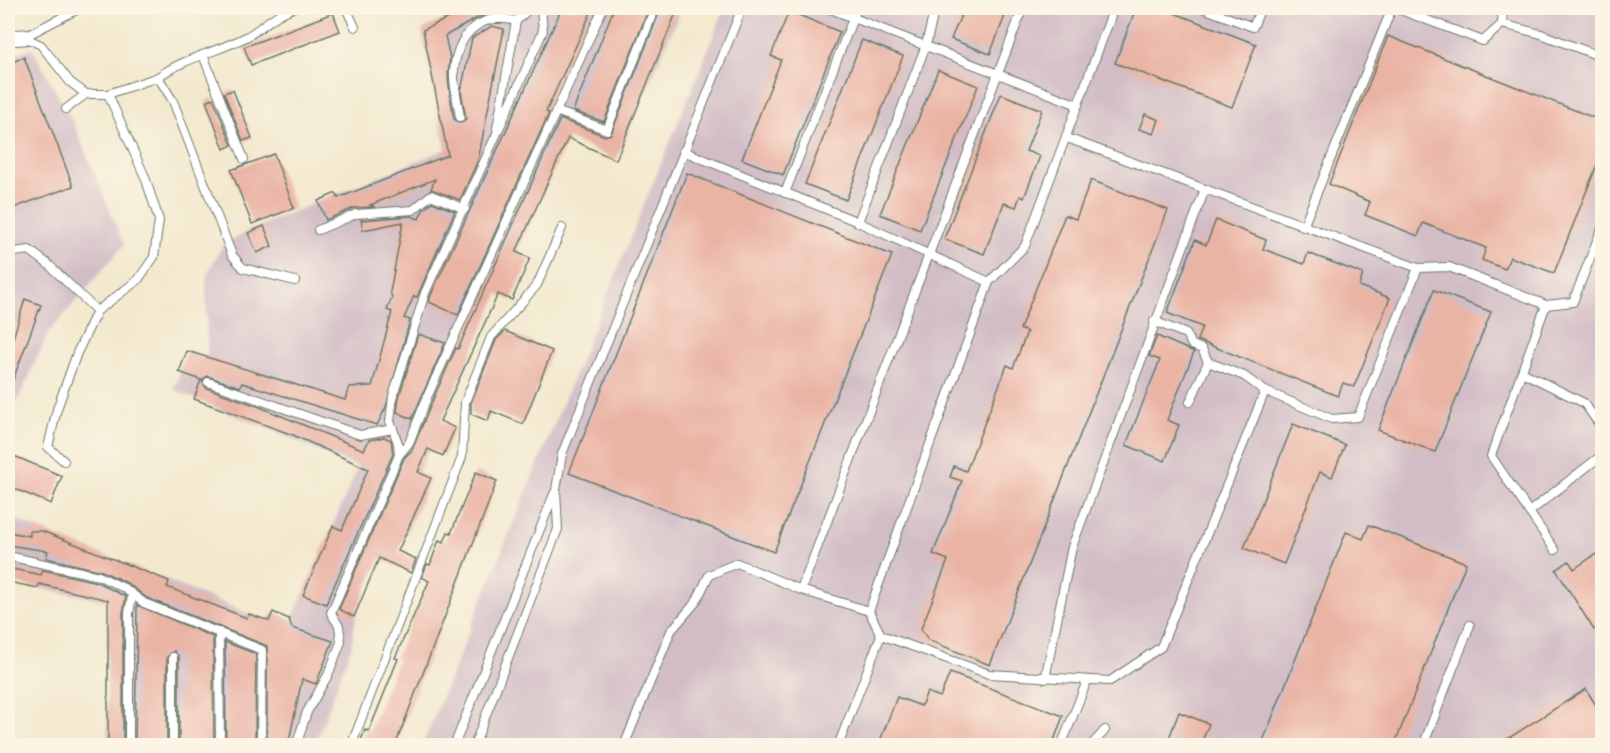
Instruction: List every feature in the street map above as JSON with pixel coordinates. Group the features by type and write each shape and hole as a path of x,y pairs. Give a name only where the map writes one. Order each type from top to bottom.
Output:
{"street":[{"path":"8,38 24,37"}],"lane":[{"path":"24,37 80,8"},
{"path":"24,37 41,45 70,82 86,94 108,94 158,77 171,67 249,36 270,18 293,8"},
{"path":"346,8 355,27"},
{"path":"495,139 516,21 530,8"},
{"path":"399,455 390,421 393,396 425,294 543,31 541,8"},
{"path":"296,746 307,712 328,675 341,642 339,626 331,613 399,455 413,435 428,395 603,8"},
{"path":"556,111 606,130 655,8"},
{"path":"454,746 556,490 562,454 742,8"},
{"path":"828,8 1078,105"},
{"path":"784,193 857,8"},
{"path":"858,222 926,45 935,8"},
{"path":"801,590 927,254 1023,8"},
{"path":"869,611 989,282 1025,246 1114,8"},
{"path":"1203,8 1253,27 1261,8"},
{"path":"1303,227 1393,8 1418,12 1483,41 1502,24 1503,8"},
{"path":"460,117 454,71 464,35 488,19 500,16 516,21"},
{"path":"1502,24 1541,34 1602,57"},
{"path":"203,56 244,159"},
{"path":"158,77 173,101 232,255 243,268 295,281"},
{"path":"66,109 86,94"},
{"path":"64,461 48,447 69,375 97,311 138,280 154,257 159,220 145,177 108,94"},
{"path":"1067,138 1418,268 1449,267 1546,305 1573,302 1602,228"},
{"path":"683,151 858,222 989,282"},
{"path":"1044,679 1072,547 1204,189"},
{"path":"318,230 356,214 413,210 431,195 465,209"},
{"path":"351,746 462,458 465,402 491,337 537,285 562,228"},
{"path":"8,253 29,250 48,264 97,311"},
{"path":"1155,321 1185,334 1192,345 1202,349 1208,362 1244,376 1265,392 1332,419 1358,417 1418,268"},
{"path":"1546,305 1491,456 1555,550"},
{"path":"1190,402 1208,362"},
{"path":"1522,372 1584,403 1602,428"},
{"path":"208,382 360,435 393,429"},
{"path":"624,746 671,631 696,602 709,575 737,563 801,590 869,611 881,634 989,674 1044,679 1110,681 1161,647 1265,392"},
{"path":"1529,512 1602,455"},
{"path":"474,746 558,529 556,490"},
{"path":"8,556 99,576 124,588 144,603 262,650 261,746"},
{"path":"129,746 129,613 132,596"},
{"path":"1423,746 1470,625"},
{"path":"219,632 220,746"},
{"path":"838,746 881,634"},
{"path":"173,657 174,746"},
{"path":"1061,746 1087,681"},
{"path":"1091,746 1105,730"}],"shaded area":[{"path":"467,8 682,8 616,160 568,138 357,610 351,648 315,745 107,745 107,601 8,582 8,517 268,621 273,612 292,620 358,467 174,390 187,351 207,357 206,277 223,245 252,229 446,149 422,30"},
{"path":"725,8 1602,8 1602,745 422,746"},
{"path":"32,48 73,122 124,245 49,332 8,422 8,56"}],"building":[{"path":"470,8 514,8 507,13 479,17 445,36 450,58 448,76 454,119 460,123 466,119 461,91 472,38 492,26 504,29 478,160 460,200 431,189 435,179 370,205 375,207 354,208 326,220 318,201 336,193 338,198 448,155 423,30"},
{"path":"562,8 593,8 546,112 549,113 458,315 429,302 431,295"},
{"path":"614,8 649,8 604,122 573,111"},
{"path":"661,8 678,8 616,160 568,138 516,252 530,258 512,300 498,294 440,421 455,428 443,456 428,449 418,472 431,478 398,551 416,559 411,573 379,558 354,617 339,609 404,458 412,450 560,119 605,136 611,134"},
{"path":"964,8 1008,8 990,54 951,39"},
{"path":"1136,8 1161,8 1256,44 1232,107 1115,63"},
{"path":"789,11 840,32 783,175 742,159 781,60 771,56"},
{"path":"333,13 340,31 251,65 244,47"},
{"path":"1388,36 1602,121 1602,152 1554,273 1510,257 1505,269 1482,260 1486,248 1423,223 1418,236 1365,215 1370,202 1329,184"},
{"path":"862,40 903,56 846,200 805,184"},
{"path":"24,57 73,186 8,210 8,64"},
{"path":"938,70 978,86 920,230 880,214"},
{"path":"233,90 252,138 243,141 224,93"},
{"path":"1001,94 1042,110 1026,151 1040,156 1024,198 1020,196 1016,207 1004,203 984,254 944,239"},
{"path":"213,98 232,145 224,149 206,101"},
{"path":"1145,114 1159,120 1154,134 1139,129"},
{"path":"274,154 294,208 252,224 231,170"},
{"path":"687,173 892,255 774,552 569,473"},
{"path":"1091,180 1168,210 990,665 928,640 921,629 948,560 933,554 962,481 950,477 954,466 966,471 1007,365 1013,368 1027,332 1020,329 1065,215 1076,219"},
{"path":"432,202 455,211 417,297 414,296 404,318 410,320 409,324 386,407 377,425 242,383 240,387 207,376 202,381 206,388 255,405 364,450 369,440 384,437 391,440 393,454 326,604 303,595 333,526 342,530 368,469 293,435 194,399 201,380 179,372 187,351 345,400 349,387 372,386 392,312 387,310 392,297 390,292 403,222 363,230 361,220 411,216 419,219 423,210"},
{"path":"1216,220 1266,240 1263,249 1304,264 1308,253 1363,274 1359,286 1390,298 1354,387 1343,383 1338,396 1197,340 1202,327 1167,313 1195,240 1206,245"},
{"path":"264,226 272,246 257,253 248,233"},
{"path":"1434,290 1491,312 1435,452 1378,430"},
{"path":"25,299 41,305 8,393 8,355"},
{"path":"505,331 552,351 523,424 491,411 488,421 471,414 471,403 496,340"},
{"path":"418,334 445,343 412,419 397,412 399,397"},
{"path":"1157,336 1194,352 1167,420 1179,425 1165,461 1126,445 1160,360 1149,356"},
{"path":"1293,424 1345,445 1332,477 1320,472 1284,564 1244,548"},
{"path":"14,456 62,476 51,504 8,486 8,471"},
{"path":"476,472 497,481 395,746 359,746 365,730 369,731 398,659 395,658 429,581 422,577 427,564 430,565 439,540 444,542 448,532 451,533"},
{"path":"1369,525 1466,563 1394,746 1261,746 1346,532 1363,539"},
{"path":"30,531 42,531 169,581 167,587 247,618 249,614 269,621 273,612 289,619 292,628 333,641 316,684 302,679 288,746 267,746 267,646 147,598 127,583 102,571 46,558 48,551 8,545 8,532 30,536"},
{"path":"1602,550 1602,625 1594,630 1556,570 1569,561 1574,569"},
{"path":"8,568 41,575 43,570 97,582 126,597 123,613 123,746 108,746 108,600 39,584 38,588 8,582"},
{"path":"137,605 213,637 214,746 179,746 179,657 174,651 167,657 167,746 135,746"},
{"path":"225,642 256,654 255,746 226,746"},
{"path":"950,673 1063,716 1052,746 878,746 897,697 921,706 927,692 940,697"},
{"path":"1586,689 1602,715 1602,746 1496,746"},
{"path":"1179,712 1209,724 1200,746 1190,746 1169,738"}]}
